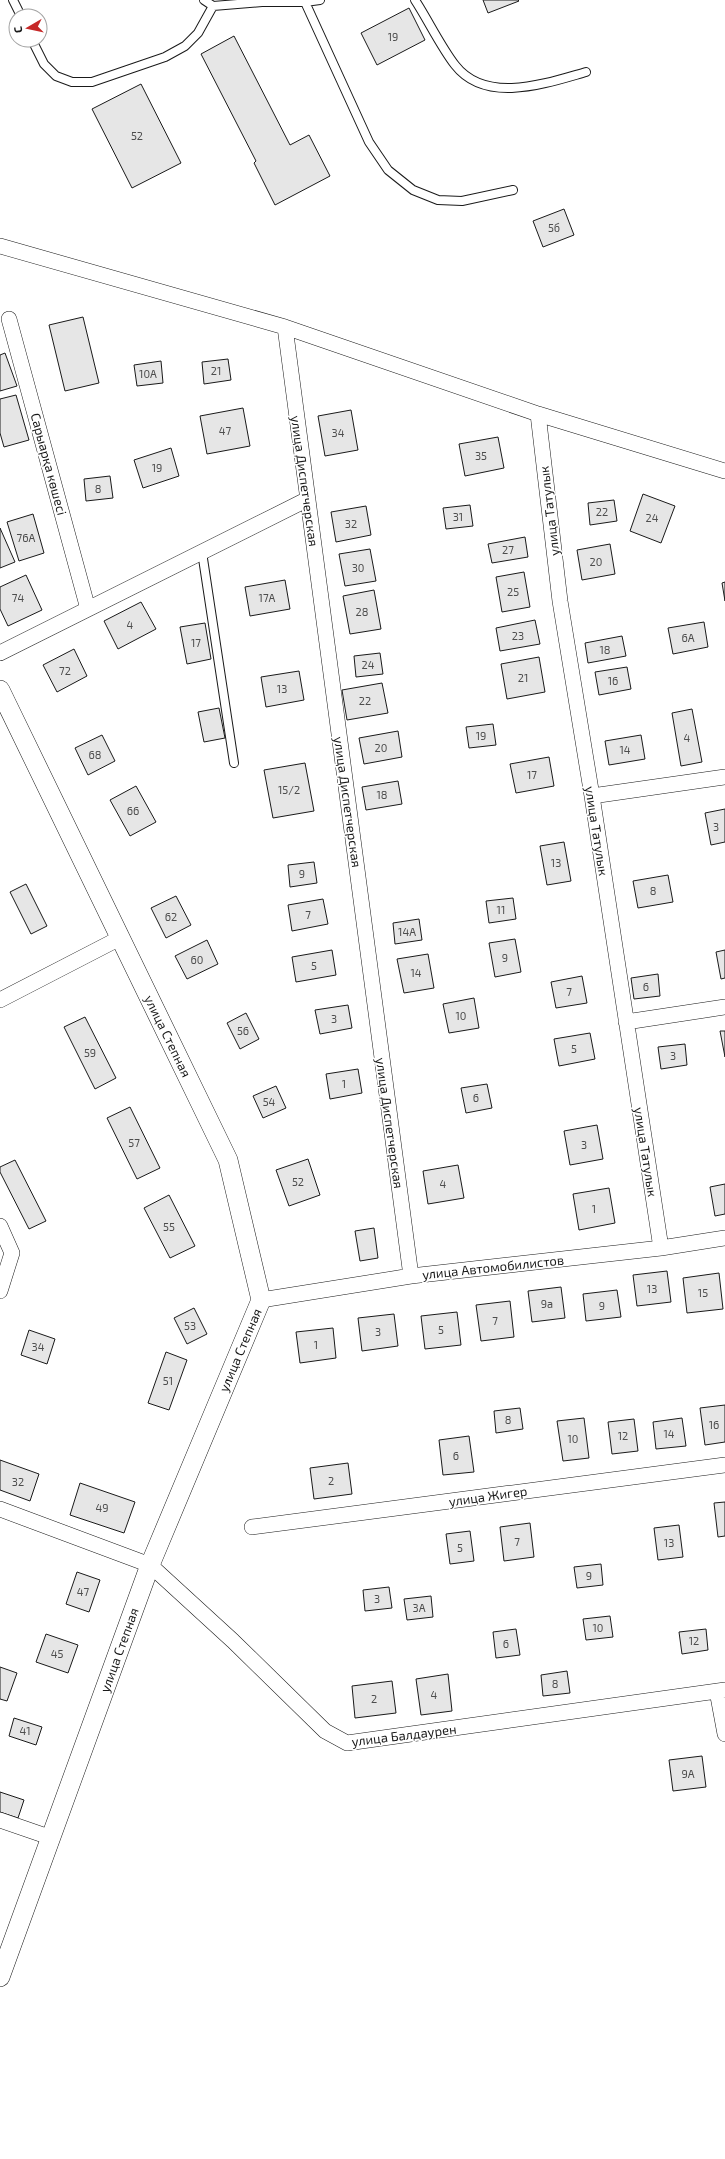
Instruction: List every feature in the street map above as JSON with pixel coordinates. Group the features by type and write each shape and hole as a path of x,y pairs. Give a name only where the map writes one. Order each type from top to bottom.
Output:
{"street":[{"path":"0,246 285,327 538,414 725,471"},
{"name":"Сарыарқа көшесі","path":"9,319 88,609"},
{"name":"улица Диспетчерская","path":"285,327 410,1276"},
{"name":"улица Татулык","path":"538,414 560,601 592,796 661,1248"},
{"path":"0,653 308,499"},
{"name":"улица Степная","path":"0,690 228,1160 261,1300 150,1565 52,1838 0,1977"},
{"path":"592,796 725,778"},
{"path":"0,1000 120,938"},
{"path":"626,1022 725,1007"},
{"path":"0,1226 12,1253 0,1291"},
{"name":"улица Автомобилистов","path":"261,1300 410,1276 661,1248 725,1238"},
{"name":"улица Жигер","path":"252,1527 725,1465"},
{"path":"0,1509 150,1565"},
{"name":"улица Балдаурен","path":"150,1565 233,1641 325,1732 347,1743 721,1691"},
{"path":"721,1691 725,1734"},
{"path":"0,1820 52,1838"}],"lane":[{"path":"204,0 213,6 262,2 305,2 320,0"},
{"path":"415,0 455,66 466,76 483,84 509,89 534,87 586,72"},
{"path":"305,2 369,142 388,170 413,190 438,200 462,201 513,190"},
{"path":"36,48 44,64 56,76 72,82 92,82 165,57 185,46 198,33 213,6"},
{"path":"202,552 234,763"}],"building":[{"path":"483,0 518,0 519,1 488,13"},
{"path":"409,8 425,40 377,65 361,33"},
{"path":"234,36 290,145 309,135 330,176 275,205 254,163 256,161 201,54"},
{"path":"141,84 181,163 132,188 92,109"},
{"path":"564,209 574,235 543,247 533,221"},
{"path":"83,317 99,383 65,391 49,325"},
{"path":"5,353 17,386 0,391 0,355"},
{"path":"228,359 231,380 204,384 202,362"},
{"path":"161,361 163,383 137,386 134,365"},
{"path":"16,395 29,440 4,447 0,433 0,399"},
{"path":"243,408 250,446 207,454 200,416"},
{"path":"351,410 358,450 325,456 318,416"},
{"path":"498,437 504,468 465,476 459,444"},
{"path":"171,448 179,476 143,488 134,460"},
{"path":"110,476 113,498 86,501 84,479"},
{"path":"643,494 675,506 661,543 630,531"},
{"path":"614,500 617,521 590,525 588,503"},
{"path":"470,505 473,526 446,529 443,508"},
{"path":"366,506 371,535 336,542 331,512"},
{"path":"33,514 44,553 19,561 7,522"},
{"path":"0,528 15,562 0,568"},
{"path":"525,537 528,557 492,563 488,544"},
{"path":"610,544 615,574 582,580 577,550"},
{"path":"370,549 376,581 345,586 339,554"},
{"path":"524,572 530,607 502,612 496,577"},
{"path":"26,575 42,610 8,626 0,609 0,587"},
{"path":"285,580 290,609 250,616 245,587"},
{"path":"725,582 725,601 722,583"},
{"path":"374,590 381,629 350,634 343,596"},
{"path":"141,602 156,629 118,649 104,621"},
{"path":"535,620 540,644 500,651 496,628"},
{"path":"704,622 708,647 673,654 668,628"},
{"path":"205,623 211,659 187,664 180,627"},
{"path":"622,636 626,656 588,663 585,643"},
{"path":"74,649 87,676 57,692 43,665"},
{"path":"380,653 383,674 356,677 354,656"},
{"path":"539,657 545,692 507,699 501,664"},
{"path":"627,667 631,689 599,695 595,672"},
{"path":"299,671 304,700 266,707 261,677"},
{"path":"382,683 388,713 347,720 342,690"},
{"path":"219,708 225,738 204,742 198,712"},
{"path":"692,709 702,762 681,766 672,713"},
{"path":"493,724 496,745 469,748 466,727"},
{"path":"398,731 402,757 364,764 359,738"},
{"path":"102,735 115,761 88,775 75,748"},
{"path":"641,735 645,759 609,765 605,741"},
{"path":"549,757 554,786 516,793 510,764"},
{"path":"305,763 314,811 273,818 264,770"},
{"path":"398,781 402,804 366,810 362,787"},
{"path":"136,786 156,822 130,836 110,800"},
{"path":"725,809 725,842 711,845 705,813"},
{"path":"564,842 571,881 547,885 540,846"},
{"path":"314,862 317,883 290,887 288,865"},
{"path":"668,875 673,902 638,908 633,881"},
{"path":"26,884 47,926 31,934 10,892"},
{"path":"176,896 191,925 166,938 151,908"},
{"path":"513,898 516,919 489,923 486,901"},
{"path":"323,899 328,924 292,931 288,905"},
{"path":"419,919 422,940 395,944 393,923"},
{"path":"515,939 521,972 495,977 489,943"},
{"path":"207,940 218,964 187,979 175,956"},
{"path":"332,950 336,975 296,982 292,957"},
{"path":"725,950 725,978 721,979 716,952"},
{"path":"428,954 434,988 404,993 397,959"},
{"path":"658,974 660,996 634,999 631,978"},
{"path":"582,976 587,1003 556,1008 551,982"},
{"path":"474,998 479,1028 449,1033 443,1004"},
{"path":"348,1005 352,1028 320,1034 315,1010"},
{"path":"246,1013 259,1039 240,1049 227,1023"},
{"path":"85,1017 116,1078 95,1089 64,1027"},
{"path":"720,1031 725,1031 725,1057"},
{"path":"590,1033 595,1059 559,1066 554,1039"},
{"path":"685,1044 687,1065 661,1069 658,1047"},
{"path":"358,1069 362,1093 330,1099 326,1074"},
{"path":"487,1084 492,1108 466,1113 461,1088"},
{"path":"276,1086 286,1108 263,1118 253,1096"},
{"path":"130,1107 160,1168 137,1179 107,1118"},
{"path":"597,1125 603,1159 570,1165 564,1131"},
{"path":"308,1159 320,1195 289,1206 276,1170"},
{"path":"15,1160 46,1221 29,1229 0,1172 0,1167"},
{"path":"458,1165 464,1198 428,1204 423,1171"},
{"path":"725,1184 725,1214 715,1216 710,1187"},
{"path":"609,1188 615,1223 579,1230 573,1194"},
{"path":"169,1195 195,1246 170,1258 144,1208"},
{"path":"374,1228 378,1258 360,1261 355,1231"},
{"path":"667,1271 671,1302 637,1306 633,1275"},
{"path":"719,1273 723,1309 687,1313 683,1278"},
{"path":"561,1287 565,1318 532,1322 528,1291"},
{"path":"617,1290 621,1317 586,1321 583,1294"},
{"path":"510,1301 514,1337 481,1341 476,1305"},
{"path":"194,1308 207,1334 187,1344 174,1318"},
{"path":"457,1312 461,1345 425,1349 421,1316"},
{"path":"394,1314 398,1346 362,1351 358,1318"},
{"path":"333,1328 336,1358 300,1363 296,1332"},
{"path":"29,1330 55,1339 47,1364 21,1355"},
{"path":"166,1352 187,1360 169,1410 148,1403"},
{"path":"725,1405 725,1442 705,1445 700,1408"},
{"path":"520,1408 523,1429 496,1433 494,1411"},
{"path":"584,1418 589,1458 563,1461 557,1421"},
{"path":"682,1418 686,1446 656,1449 653,1422"},
{"path":"634,1419 638,1451 612,1454 608,1422"},
{"path":"469,1436 474,1472 443,1475 439,1440"},
{"path":"0,1460 39,1474 30,1501 0,1490"},
{"path":"348,1463 352,1494 314,1499 310,1468"},
{"path":"80,1483 135,1502 124,1533 70,1515"},
{"path":"725,1502 725,1536 718,1537 714,1503"},
{"path":"530,1523 534,1557 504,1561 500,1527"},
{"path":"679,1525 683,1557 658,1560 654,1528"},
{"path":"470,1531 474,1561 450,1564 446,1534"},
{"path":"601,1564 603,1585 577,1588 574,1567"},
{"path":"77,1572 100,1580 89,1612 66,1604"},
{"path":"389,1587 392,1608 365,1611 363,1590"},
{"path":"431,1596 433,1617 407,1620 404,1599"},
{"path":"610,1616 613,1637 586,1640 583,1619"},
{"path":"516,1629 520,1655 496,1658 493,1632"},
{"path":"706,1629 708,1650 682,1654 679,1632"},
{"path":"46,1634 78,1645 68,1673 36,1662"},
{"path":"0,1667 17,1673 7,1701 0,1699"},
{"path":"567,1671 570,1693 543,1696 541,1675"},
{"path":"448,1674 452,1711 421,1715 416,1679"},
{"path":"392,1681 396,1713 355,1718 352,1686"},
{"path":"14,1718 42,1727 36,1745 9,1736"},
{"path":"702,1756 706,1787 673,1791 669,1760"},
{"path":"0,1792 24,1800 18,1818 0,1812"}]}
